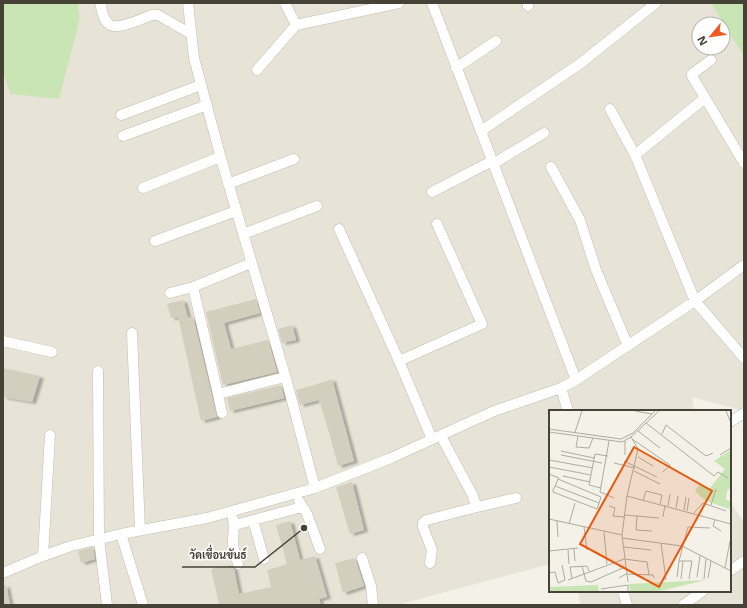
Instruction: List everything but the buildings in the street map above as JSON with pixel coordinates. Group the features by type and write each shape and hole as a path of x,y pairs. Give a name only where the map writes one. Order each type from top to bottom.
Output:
{"street":[{"path":"100,3 103,16 110,25 117,27 158,15 191,34"},
{"path":"188,3 194,58 201,85 220,157 285,377 314,488"},
{"path":"285,3 296,25"},
{"path":"258,70 296,25 399,3"},
{"path":"432,3 576,380"},
{"path":"481,131 581,64 656,3"},
{"path":"456,68 496,41"},
{"path":"711,60 692,74 692,76 744,163"},
{"path":"121,115 201,85"},
{"path":"635,155 705,98"},
{"path":"123,136 207,105"},
{"path":"610,109 635,155 695,301 744,358"},
{"path":"432,192 492,162 544,133"},
{"path":"143,188 220,157"},
{"path":"228,184 294,159"},
{"path":"550,167 580,220 596,270 628,346"},
{"path":"243,234 317,206"},
{"path":"155,241 236,212"},
{"path":"399,361 482,324 437,224"},
{"path":"339,229 399,361 436,437 477,506"},
{"path":"170,293 193,286 251,263"},
{"path":"3,573 71,546 140,530 207,518 296,494 391,458 494,411 561,388 576,380 742,269"},
{"path":"193,286 222,413"},
{"path":"132,333 140,530"},
{"path":"3,341 52,352"},
{"path":"98,371 99,539 106,605"},
{"path":"218,394 285,377"},
{"path":"561,388 568,410"},
{"path":"731,421 744,413"},
{"path":"43,556 50,435"},
{"path":"296,494 307,514 320,549"},
{"path":"430,563 432,550 423,527 423,523 428,520 477,506 516,498"},
{"path":"235,526 302,507"},
{"path":"231,512 235,526 233,548 238,564"},
{"path":"253,520 264,559"},
{"path":"121,534 143,605"},
{"path":"362,558 371,586 373,605"},
{"path":"731,570 744,561"},
{"path":"623,592 627,605"},
{"path":"683,605 702,592"}],"shaded area":[{"path":"78,3 711,3 719,16 691,16 691,56 731,56 731,36 744,57 744,411 692,397 694,410 549,410 549,564 397,605 3,605 3,72 10,94 80,18"},
{"path":"731,503 744,522 744,605 581,605 578,592 731,592"}],"green space":[{"path":"3,3 78,3 80,18 59,99 10,94 3,72"},
{"path":"711,3 744,3 744,57 731,36 731,16 719,16"}],"place":[{"name":"วัดเขื่อนขันธ์","path":"304,528"}]}
